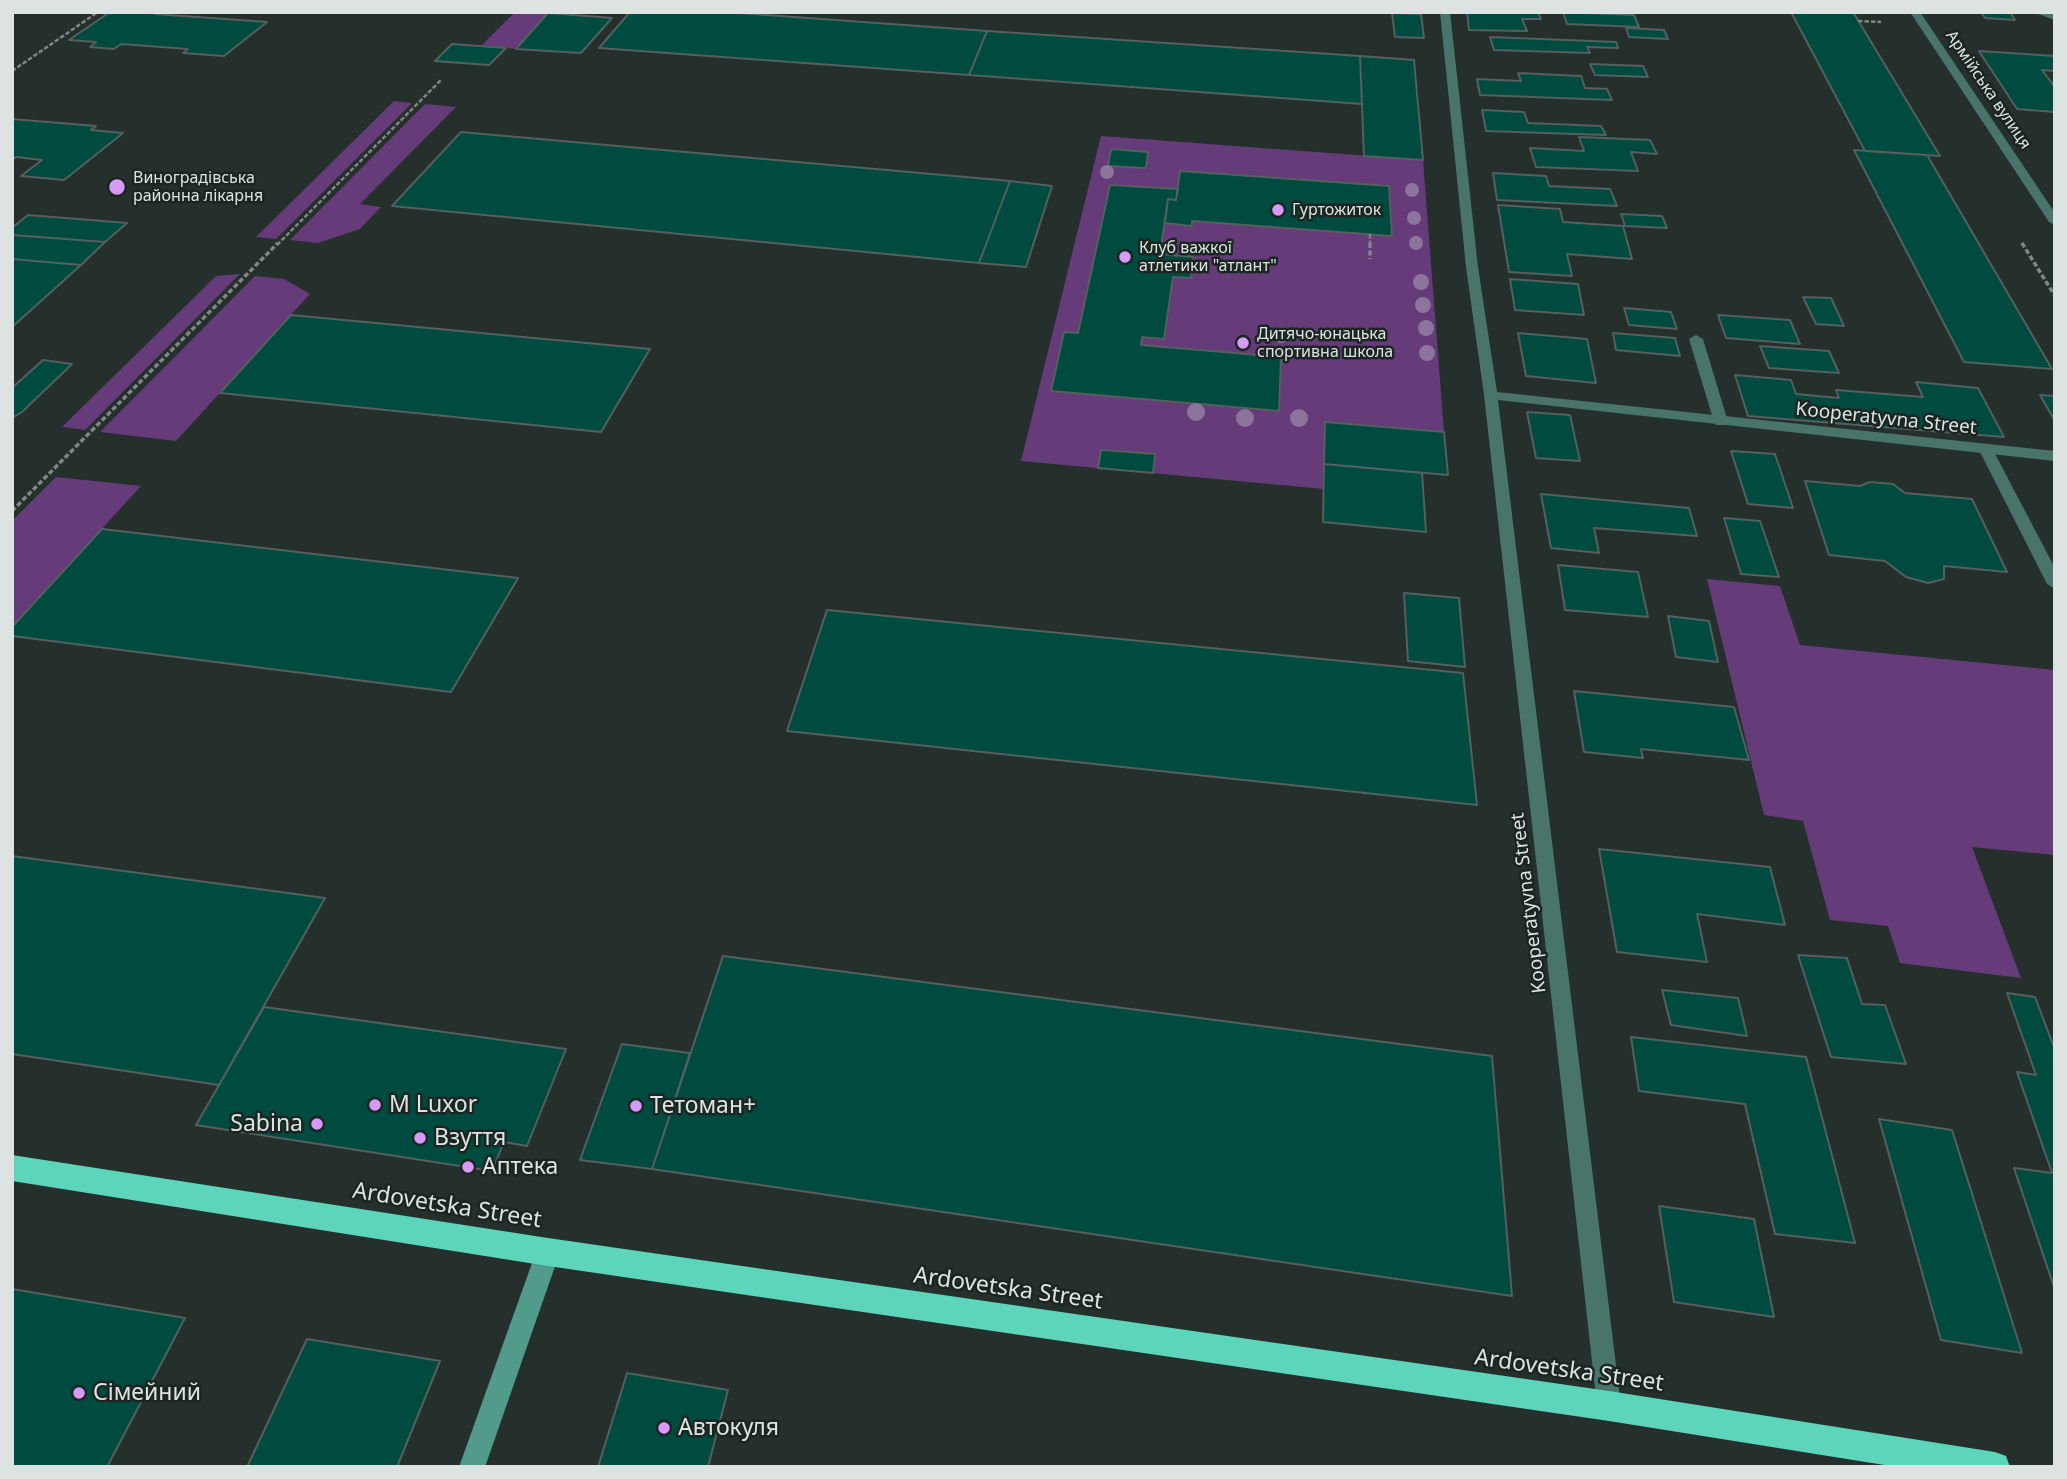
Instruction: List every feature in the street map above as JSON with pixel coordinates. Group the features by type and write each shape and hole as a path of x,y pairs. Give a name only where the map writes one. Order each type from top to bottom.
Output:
{"highway":[{"name":"Ardovetska Street","path":"12,1168 548,1252 1609,1406 1995,1467"}],"main road":[{"path":"472,1467 548,1252"}],"street":[{"name":"Kooperatyvna Street","path":"1445,12 1472,267 1491,395 1609,1406"},
{"name":"Армійська вулиця","path":"1915,12 2055,222"},
{"path":"2041,12 2055,17"},
{"path":"1696,339 1721,422"},
{"name":"Kooperatyvna Street","path":"1491,395 1986,450"},
{"path":"1986,450 2055,456"},
{"path":"1986,450 2055,584"}],"path":[{"path":"12,71 98,12"},
{"path":"12,511 441,80"},
{"path":"1370,234 1370,259"}],"shaded area":[{"path":"515,12 548,13 516,49 481,46"},
{"path":"394,101 412,103 276,239 256,237"},
{"path":"425,104 456,107 360,204 381,207 360,229 318,243 290,240"},
{"name":"Дитячо-юнацька спортивна школа","path":"1101,136 1423,160 1444,432 1325,422 1324,489 1021,461"},
{"path":"240,274 85,430 62,427 216,276"},
{"path":"255,276 284,279 310,294 176,441 100,432"},
{"path":"56,477 141,486 12,627 12,521"},
{"path":"1707,579 1780,586 1800,645 2055,670 2055,855 1972,847 2021,978 1900,963 1888,926 1830,920 1803,821 1764,815"}],"building":[{"path":"110,12 157,12 155,14 267,22 224,56 183,53 188,49 121,44 114,49 90,47 96,42 69,40"},
{"path":"630,12 725,12 987,31 969,75 599,48"},
{"path":"1467,12 1538,12 1541,19 1522,19 1527,31 1469,30"},
{"path":"1563,12 1634,15 1639,27 1567,24"},
{"path":"1791,12 1853,12 1940,156 1865,151"},
{"path":"1981,12 2010,12 2015,20 1985,18"},
{"path":"548,13 612,18 581,53 516,49"},
{"path":"1392,13 1421,14 1424,38 1395,37"},
{"path":"1626,28 1664,30 1668,39 1629,37"},
{"path":"987,31 1360,56 1362,104 969,75"},
{"path":"1490,37 1616,42 1618,48 1587,47 1590,53 1494,50"},
{"path":"452,44 506,48 489,65 435,61"},
{"path":"1979,51 2055,56 2055,71 2042,70 2055,87 2055,112 2017,109"},
{"path":"1360,56 1414,60 1423,160 1364,156"},
{"path":"1590,64 1643,66 1648,77 1595,75"},
{"path":"1518,73 1581,76 1585,88 1607,89 1612,100 1480,95 1477,79 1521,81"},
{"path":"1482,110 1524,112 1528,123 1601,126 1606,135 1486,131"},
{"path":"12,119 96,126 91,130 123,133 64,180 21,176 42,160 16,157 12,160"},
{"path":"461,132 1010,181 979,263 392,206"},
{"path":"1579,137 1650,140 1657,154 1631,152 1638,171 1536,167 1530,148 1584,151"},
{"path":"1111,149 1148,152 1146,168 1108,166"},
{"path":"1854,150 1927,155 2052,369 1964,362"},
{"name":"Гуртожиток","path":"1180,171 1389,186 1392,236 1192,221 1192,226 1165,223 1168,199 1176,200"},
{"path":"1493,173 1546,176 1549,186 1610,189 1617,206 1497,200"},
{"path":"1010,181 1052,186 1026,267 979,263"},
{"path":"1110,185 1178,189 1176,200 1168,199 1160,254 1193,257 1191,278 1173,277 1164,339 1142,337 1141,345 1281,357 1279,411 1051,391 1064,332 1078,333"},
{"path":"1498,205 1560,209 1563,222 1623,226 1632,259 1567,254 1572,276 1509,272"},
{"path":"1621,214 1662,216 1667,228 1625,226"},
{"path":"28,215 127,223 105,242 12,235 12,228"},
{"path":"12,235 105,242 81,265 12,259"},
{"path":"12,259 81,265 12,327"},
{"path":"1510,279 1578,284 1584,315 1515,310"},
{"path":"1803,297 1831,298 1844,326 1816,324"},
{"path":"1624,308 1671,312 1677,329 1629,325"},
{"path":"291,315 650,349 601,432 220,393"},
{"path":"1718,315 1790,320 1800,344 1726,338"},
{"path":"1518,333 1587,339 1596,383 1526,376"},
{"path":"1613,333 1675,338 1680,356 1616,350"},
{"path":"1760,346 1829,351 1839,373 1769,368"},
{"path":"43,360 72,364 22,412 12,418 12,388"},
{"path":"1735,375 1791,380 1796,394 1839,398 1836,390 1923,397 1916,382 1978,388 2004,437 1748,416"},
{"path":"2040,395 2055,396 2055,421"},
{"path":"1527,412 1570,415 1580,461 1536,458"},
{"path":"1325,422 1444,432 1448,475 1324,464"},
{"path":"1101,450 1155,454 1153,473 1098,468"},
{"path":"1731,451 1775,454 1793,508 1748,504"},
{"path":"1324,464 1422,473 1426,532 1323,522"},
{"path":"1805,481 1860,486 1870,482 1893,484 1905,493 1972,499 2007,572 1944,566 1944,579 1928,583 1906,577 1885,561 1829,555"},
{"path":"1541,494 1689,508 1697,536 1594,528 1599,553 1551,548"},
{"path":"1724,518 1760,521 1779,577 1741,574"},
{"path":"102,529 518,578 451,692 12,636 12,627"},
{"path":"1558,565 1638,572 1648,617 1565,610"},
{"path":"1404,593 1459,598 1465,667 1408,661"},
{"path":"827,610 1463,673 1477,805 787,731"},
{"path":"1668,616 1709,621 1718,662 1676,657"},
{"path":"1574,691 1734,707 1749,760 1641,749 1643,758 1584,752"},
{"path":"1599,849 1770,867 1785,925 1697,914 1707,962 1617,952"},
{"path":"12,856 325,898 219,1085 12,1054"},
{"path":"1798,955 1847,958 1862,1004 1885,1005 1906,1064 1831,1057"},
{"path":"723,956 1492,1056 1512,1296 652,1169"},
{"path":"1662,990 1738,998 1747,1036 1671,1025"},
{"path":"2007,993 2035,997 2055,1050 2055,1290 2014,1168 2052,1173 2017,1072 2036,1075"},
{"name":"M Luxor","path":"264,1007 566,1049 527,1146 504,1142 492,1171 196,1125"},
{"path":"1631,1037 1806,1057 1855,1243 1775,1234 1745,1104 1639,1091"},
{"name":"Тетоман+","path":"622,1044 690,1053 652,1169 580,1160"},
{"path":"1879,1119 1952,1130 2022,1353 1941,1340"},
{"path":"1659,1206 1754,1219 1774,1317 1674,1302"},
{"name":"Сімейний","path":"12,1289 185,1318 107,1467 12,1467"},
{"path":"307,1339 440,1361 397,1467 247,1467"},
{"name":"Автокуля","path":"627,1373 728,1390 708,1467 598,1467"}],"place":[{"name":"Виноградівська районна лікарня","path":"117,187"},
{"name":"Гуртожиток","path":"1278,210"},
{"name":"Клуб важкої атлетики \"атлант\"","path":"1125,257"},
{"name":"Дитячо-юнацька спортивна школа","path":"1243,343"},
{"name":"M Luxor","path":"375,1105"},
{"name":"Тетоман+","path":"636,1106"},
{"name":"Sabina","path":"317,1124"},
{"name":"Взуття","path":"420,1138"},
{"name":"Аптека","path":"468,1167"},
{"name":"Сімейний","path":"79,1393"},
{"name":"Автокуля","path":"664,1428"}]}
